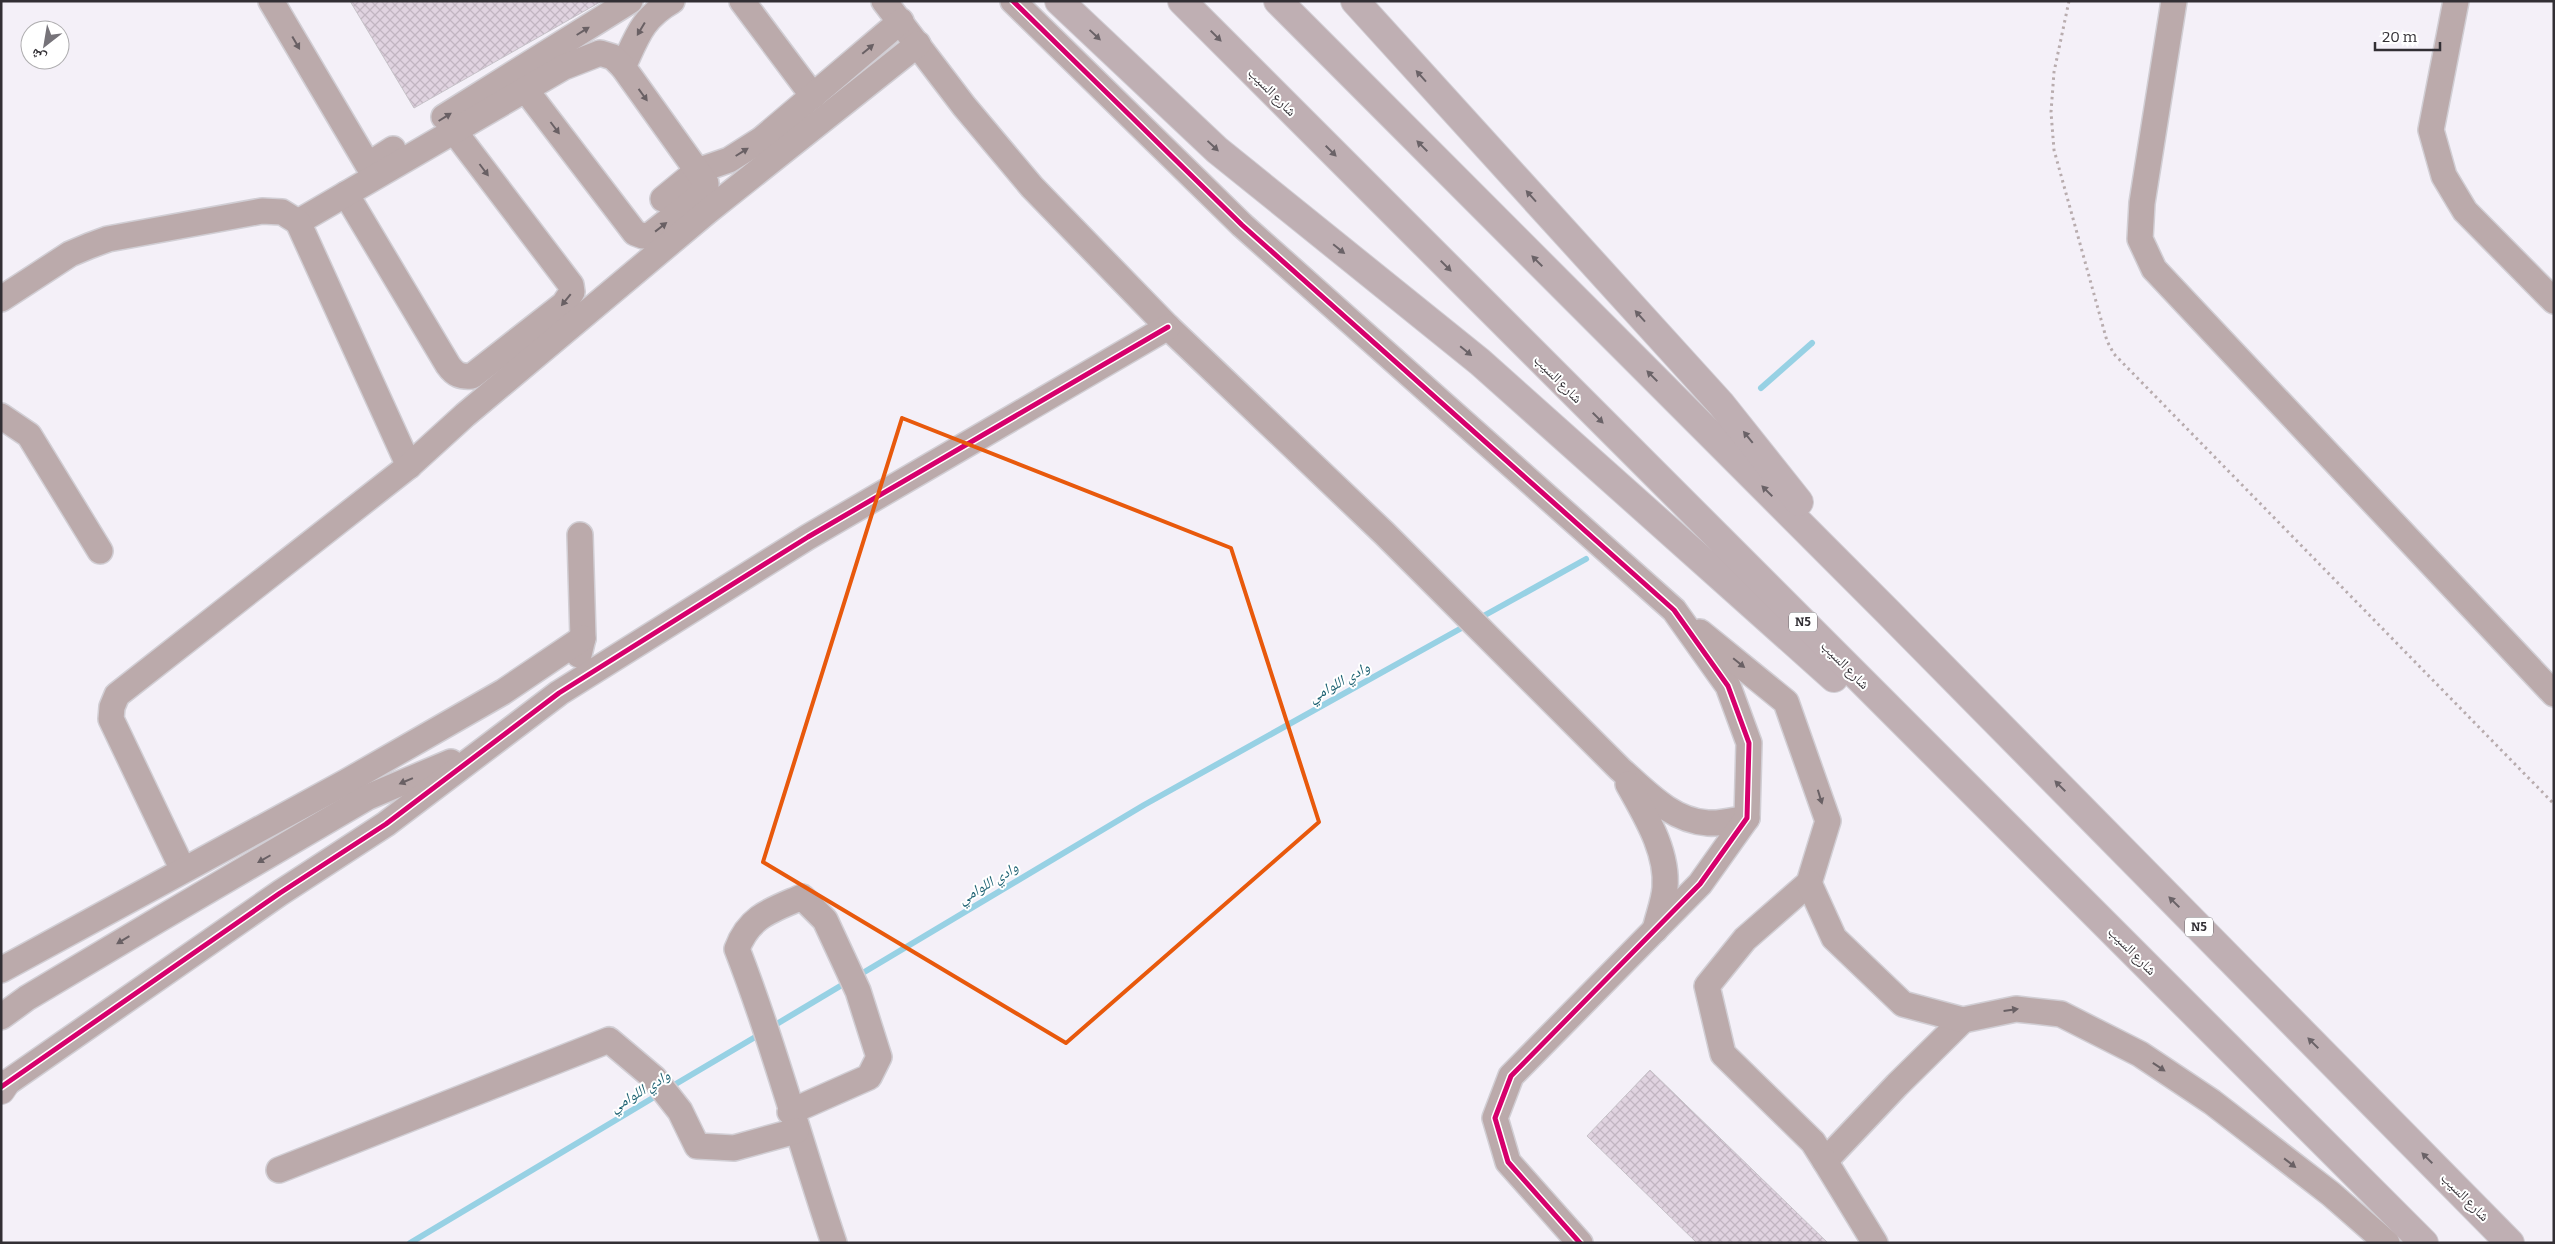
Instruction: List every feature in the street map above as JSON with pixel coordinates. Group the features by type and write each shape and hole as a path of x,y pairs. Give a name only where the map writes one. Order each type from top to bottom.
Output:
{"highway":[{"path":"1060,1 1217,150 1480,362 1838,682 2058,889 2159,978"},
{"name":"شارع السيب","path":"1182,1 2424,1243"},
{"name":"شارع السيب","path":"1278,1 1888,612 2510,1243"},
{"path":"1354,1 1721,404 1888,612"}],"street":[{"path":"271,1 368,165 630,1"},
{"path":"623,67 640,28 650,16 672,1"},
{"path":"742,1 813,96"},
{"path":"884,1 964,106 1032,187 1168,327 1384,533 1620,769 1658,803 1686,819 1709,823 1747,818"},
{"path":"1012,1 1242,225 1674,610 1786,702 1828,821 1810,883 1746,939 1707,986 1723,1054 1813,1142 1875,1243"},
{"path":"1360,1 1396,48"},
{"path":"2174,1 2142,203 2140,238 2154,268 2554,694"},
{"path":"2456,1 2431,130 2444,176 2466,211 2554,301"},
{"path":"663,199 697,171 729,160 762,139 901,21"},
{"path":"183,870 111,720 112,707 117,695 409,466 465,415 708,211 918,44"},
{"path":"298,222 525,89 564,67 600,53 613,57 623,67 707,185 704,194 650,235 643,236 636,233 525,89"},
{"path":"346,194 454,373 463,377 472,376 570,299 572,292 571,286 454,131"},
{"path":"1,299 70,254 108,239 272,210 290,216 298,222 409,466"},
{"path":"3,1087 272,898 386,824 559,693 808,537 1168,327"},
{"path":"1,416 29,435 100,551"},
{"path":"559,693 577,662 583,638 580,535"},
{"path":"1580,1243 1508,1162 1495,1118 1511,1076 1700,884 1747,818 1749,742 1728,686 1674,610"},
{"path":"1,970 346,782 503,692 583,638"},
{"path":"1,1017 27,998 368,797 484,748"},
{"path":"1620,769 1650,823 1661,853 1665,888 1654,932"},
{"path":"1810,883 1834,938 1903,1004 1963,1020 2016,1009 2061,1014 2140,1054 2212,1102 2331,1194 2387,1243"},
{"path":"279,1170 610,1040 654,1078 680,1111 697,1146 734,1148 793,1121 869,1077 879,1057 858,991 825,920 802,897 765,913 743,932 736,949 751,986 793,1121 834,1243"},
{"path":"1825,1161 1910,1072 1963,1020"}],"path":[{"path":"2069,1 2054,72 2051,112 2054,150 2107,341 2114,354 2554,804"}],"highlighted area":[{"path":"902,418 1231,548 1319,822 1066,1043 763,862"}],"building":[{"path":"350,1 602,1 414,108"},
{"path":"1650,1070 1828,1243 1697,1243 1587,1136"}],"waterway":[{"name":"وادي اللوامي","path":"1761,388 1812,343"},
{"name":"وادي اللوامي","path":"1478,619 1586,559"},
{"name":"وادي اللوامي","path":"856,977 1144,805 1467,625"},
{"name":"وادي اللوامي","path":"770,1028 847,982"},
{"name":"وادي اللوامي","path":"669,1088 762,1033"},
{"name":"وادي اللوامي","path":"410,1243 661,1093"}],"cycle path":[{"path":"1013,1 1242,225 1674,610 1728,686 1749,743 1747,818 1700,884 1511,1076 1495,1118 1508,1162 1580,1243"},
{"path":"1,1087 280,893 386,824 559,693 808,537 1168,327"}]}
